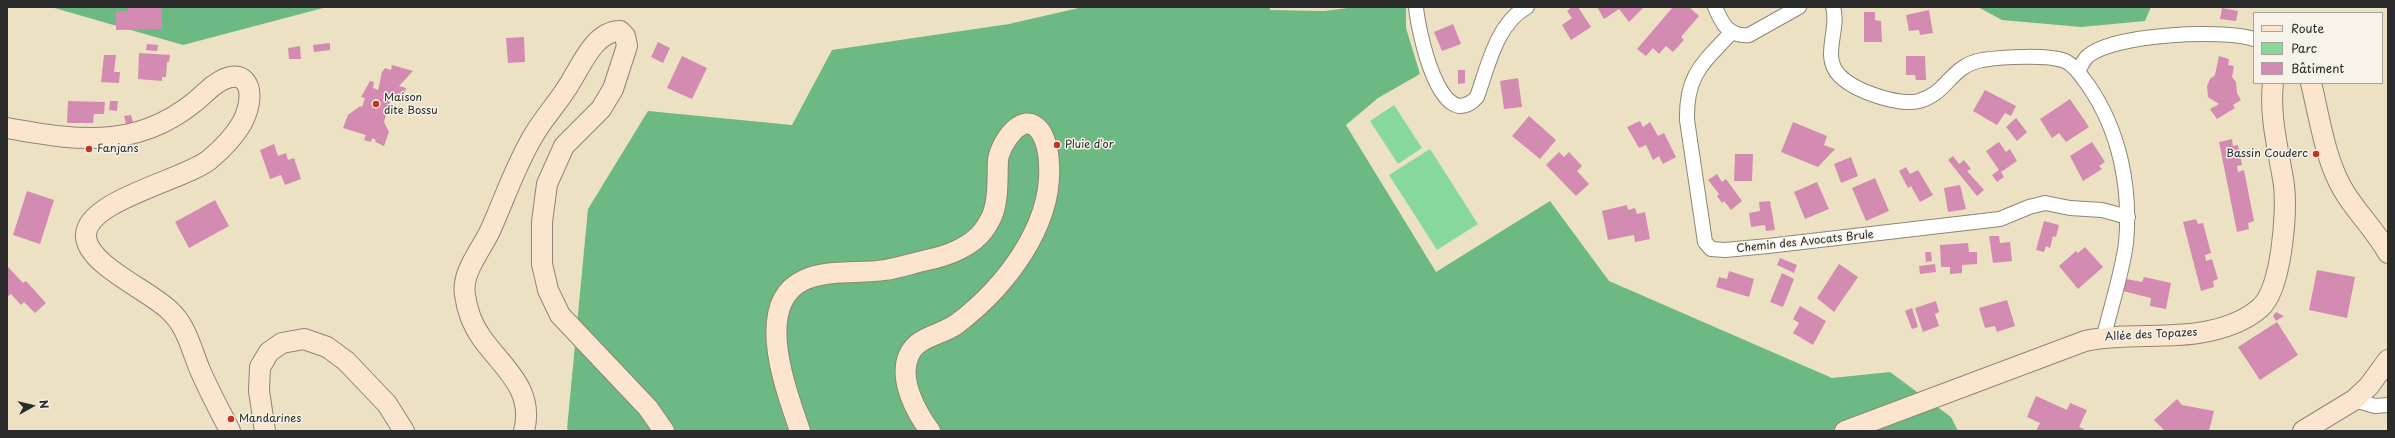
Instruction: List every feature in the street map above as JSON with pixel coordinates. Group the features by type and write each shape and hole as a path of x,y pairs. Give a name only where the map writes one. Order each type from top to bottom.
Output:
{"main road":[{"path":"524,431 525,408 522,390 514,376 482,338 473,323 464,293 466,277 490,231 504,194 533,137 570,84 589,52 605,34 613,31 620,31 625,36 627,46 621,70 613,89 601,109 564,146 554,166 547,184 542,222 542,264 548,290 560,315 648,408 664,431"},
{"path":"7,128 89,139 116,137 142,132 168,121 192,105 214,84 225,77 235,76 246,82 249,91 242,122 229,140 208,161 170,181 102,210 91,221 86,238 94,256 170,310 179,322 190,340 210,393 230,431"},
{"name":"Allée des Topazes","path":"1846,431 2065,347 2104,336 2182,335 2208,331 2235,324 2262,307 2276,279 2282,248 2284,187 2272,107 2273,84"},
{"path":"2311,84 2326,146 2345,193 2378,234 2388,253"},
{"path":"800,431 784,382 776,333 778,310 788,294 803,280 826,275 885,270 944,256 968,244 983,232 992,215 997,192 998,157 1008,135 1016,128 1026,124 1033,125 1040,131 1044,140 1049,157 1050,179 1046,203 1031,239 995,289 976,308 955,325 926,338 909,353 905,367 905,377 930,431"},
{"path":"265,431 259,391 260,367 269,352 282,343 304,339 326,347 346,361 388,404 404,431"},
{"path":"2303,431 2354,400 2369,386 2388,360"}],"street":[{"path":"1416,7 1422,45 1430,68 1441,91 1453,104 1462,107 1471,104 1478,97 1503,30 1518,12 1527,7"},
{"path":"1715,7 1723,24 1731,33 1740,36 1749,35 1799,7"},
{"path":"1832,7 1834,29 1831,56 1832,64 1838,75 1861,91 1907,102 1918,101 1939,91 1962,66 1984,60 2052,58 2070,63 2078,71 2110,123 2120,155 2128,217 2125,245 2104,336"},
{"name":"Chemin des Avocats Brule","path":"1731,33 1702,64 1688,90 1687,120 1705,242 1711,249 1724,250 1768,246 2000,219 2029,207 2045,204 2070,208 2102,210 2128,217"},
{"path":"2078,71 2088,56 2117,42 2206,33 2253,39"},
{"path":"2354,400 2375,406 2388,406"}],"green space":[{"path":"51,7 327,7 183,45"},
{"path":"1083,7 1270,7 1270,10 1324,11 1356,7 1406,7 1406,28 1420,74 1378,98 1346,125 1436,272 1550,201 1609,281 1832,378 1890,372 1951,417 1958,431 571,431 567,429 588,209 648,111 792,125 832,50 1009,24"},
{"path":"1978,7 2151,7 2145,21 2081,27 2002,20"},
{"path":"1394,105 1422,148 1398,164 1370,121"},
{"path":"1430,149 1478,224 1437,250 1389,175"}],"building":[{"path":"128,7 162,7 162,29 116,30 116,11 128,11"},
{"path":"1572,7 1578,7 1591,27 1571,40 1562,25 1572,18 1567,11"},
{"path":"1597,7 1644,7 1629,22 1619,9 1604,19"},
{"path":"1673,7 1689,7 1699,16 1681,37 1684,40 1673,52 1666,46 1659,54 1653,48 1646,56 1637,49"},
{"path":"2222,8 2238,11 2236,21 2220,19"},
{"path":"1929,10 1933,33 1920,35 1919,30 1909,31 1906,15"},
{"path":"1864,12 1875,12 1875,20 1881,21 1882,42 1864,42"},
{"path":"1453,24 1461,44 1442,51 1434,32"},
{"path":"524,37 525,62 508,63 506,38"},
{"path":"658,42 670,48 663,63 651,57"},
{"path":"330,43 330,50 314,52 313,45"},
{"path":"147,44 158,45 157,51 146,50"},
{"path":"300,46 301,59 289,59 288,48"},
{"path":"139,53 170,55 169,62 167,62 166,77 162,77 162,81 138,79"},
{"path":"104,55 116,55 114,72 120,72 119,83 101,82"},
{"path":"682,56 707,68 692,99 667,88"},
{"path":"1906,56 1925,56 1926,80 1916,80 1915,75 1906,75"},
{"path":"2219,56 2229,59 2228,65 2234,66 2232,77 2236,82 2237,93 2241,100 2233,105 2235,108 2217,119 2210,109 2219,104 2208,97 2207,86 2210,79 2215,75"},
{"name":"Maison dite Bossu","path":"392,65 413,71 399,86 406,88 403,101 389,97 388,101 390,102 384,122 389,132 384,146 375,142 376,140 372,138 371,142 364,140 366,135 343,128 348,115 360,106 362,107 365,98 361,97 370,81 374,82 373,88 378,90 382,72 385,68 391,70"},
{"path":"1458,70 1465,70 1465,83 1458,84"},
{"path":"1518,78 1522,107 1504,109 1500,81"},
{"path":"1985,90 2016,106 2011,116 2005,113 1997,125 1973,111"},
{"path":"2070,99 2089,127 2066,142 2059,133 2052,138 2040,119"},
{"path":"68,101 105,102 104,114 94,114 93,123 67,123"},
{"path":"110,101 118,101 117,111 109,110"},
{"path":"131,115 134,126 127,128 124,116"},
{"path":"1529,116 1556,140 1540,159 1512,136"},
{"path":"2016,118 2027,132 2017,141 2006,127"},
{"path":"1640,121 1643,127 1650,122 1658,136 1664,133 1676,157 1663,164 1659,156 1653,160 1646,145 1639,148 1627,127"},
{"path":"1793,122 1827,136 1824,145 1835,149 1818,167 1781,152"},
{"path":"2232,139 2233,146 2238,145 2242,165 2237,166 2238,172 2244,170 2254,221 2248,223 2249,229 2237,232 2219,142"},
{"path":"1999,142 2006,152 2010,149 2017,161 2001,172 2004,177 1997,182 1992,175 1999,170 1986,151"},
{"path":"2092,142 2105,162 2099,166 2102,169 2083,181 2070,156"},
{"path":"274,144 278,156 286,153 288,160 294,158 301,179 285,185 281,175 270,179 260,150"},
{"path":"1559,152 1564,157 1569,152 1582,166 1577,171 1589,184 1576,196 1546,165"},
{"path":"1735,154 1753,154 1752,181 1734,181"},
{"path":"1953,156 1959,164 1964,160 1971,169 1967,171 1984,190 1977,196 1948,160"},
{"path":"1851,157 1858,176 1841,183 1834,164"},
{"path":"1906,167 1910,174 1918,170 1933,195 1920,202 1911,186 1908,188 1899,171"},
{"path":"1717,174 1722,182 1726,179 1742,201 1731,210 1724,201 1722,203 1717,196 1719,194 1708,180"},
{"path":"1875,178 1889,211 1866,221 1852,188"},
{"path":"1817,182 1829,209 1805,219 1794,192"},
{"path":"1960,185 1966,209 1948,212 1944,188"},
{"path":"27,191 54,200 40,244 13,235"},
{"path":"215,200 229,226 189,248 175,222"},
{"path":"1770,201 1775,230 1766,231 1765,225 1751,227 1749,213 1760,211 1759,202"},
{"path":"1627,205 1628,210 1635,208 1637,214 1645,212 1650,239 1635,242 1634,235 1608,240 1602,211"},
{"path":"2196,219 2198,224 2203,223 2211,253 2205,255 2206,261 2212,259 2218,279 2213,281 2214,287 2201,291 2183,222"},
{"path":"2044,221 2059,225 2056,237 2053,236 2050,248 2046,246 2044,252 2036,250"},
{"path":"1989,236 1999,236 2000,243 2010,242 2012,261 1993,263"},
{"path":"1968,243 1969,252 1977,252 1977,264 1962,265 1962,273 1950,274 1950,267 1941,267 1940,245"},
{"path":"2085,247 2103,267 2078,289 2059,266 2076,251 2078,253"},
{"path":"1925,252 1931,252 1932,261 1926,262"},
{"path":"1780,258 1797,265 1794,273 1777,265"},
{"path":"1839,264 1858,277 1834,312 1817,298"},
{"path":"1935,264 1936,272 1920,274 1919,266"},
{"path":"7,266 23,283 26,281 46,303 35,313 24,302 21,305 11,294 7,297"},
{"path":"2317,270 2355,277 2347,318 2309,310"},
{"path":"1729,271 1754,279 1749,297 1716,287 1719,277 1727,279"},
{"path":"1782,273 1794,279 1783,307 1770,302"},
{"path":"2144,277 2171,283 2166,309 2150,306 2151,298 2123,291 2126,279 2142,282"},
{"path":"2007,300 2015,326 1997,332 1995,326 1985,328 1979,308"},
{"path":"1936,301 1939,312 1935,314 1939,326 1923,332 1915,308"},
{"path":"1800,306 1826,321 1813,345 1793,333 1799,323 1793,319"},
{"path":"1912,308 1918,327 1912,329 1905,311"},
{"path":"2276,312 2284,316 2276,321 2273,316"},
{"path":"2277,322 2298,355 2260,380 2238,347"},
{"path":"2036,396 2067,410 2070,403 2087,410 2079,427 2084,429 2083,431 2036,431 2040,423 2027,417"},
{"path":"2177,399 2182,405 2214,411 2209,431 2165,431 2154,420"}],"place":[{"name":"Maison dite Bossu","path":"376,104"},
{"name":"Pluie d'or","path":"1057,145"},
{"name":"Fanjans","path":"89,149"},
{"name":"Bassin Couderc","path":"2316,154"},
{"name":"Mandarines","path":"231,419"}]}
